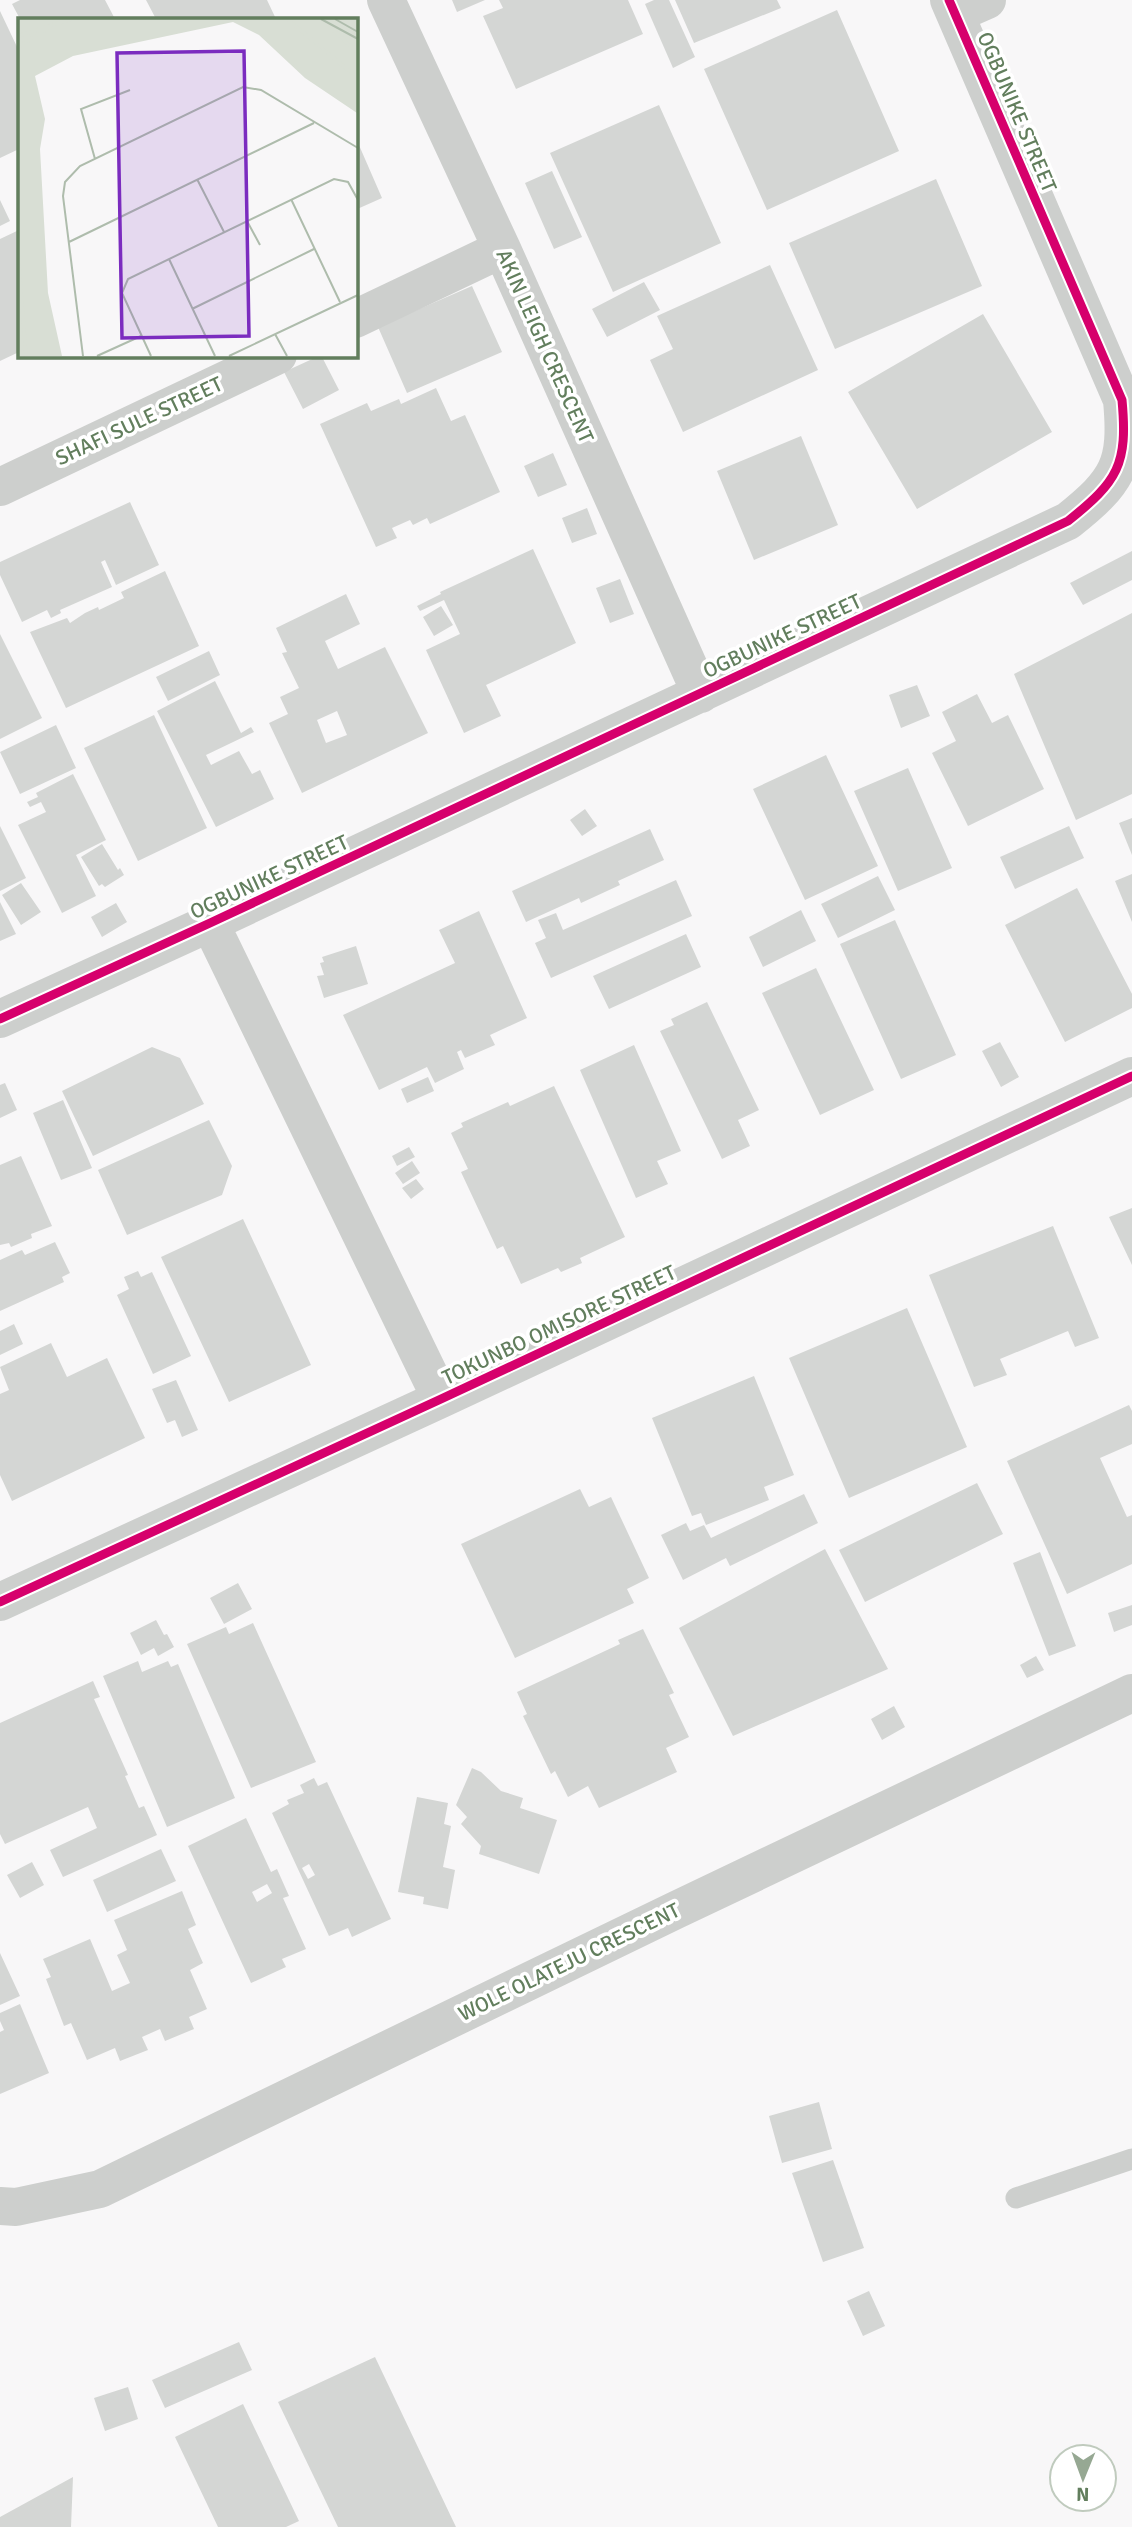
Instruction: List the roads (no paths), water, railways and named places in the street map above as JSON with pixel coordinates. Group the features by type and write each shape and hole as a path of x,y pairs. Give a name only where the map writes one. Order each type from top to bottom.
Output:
{"street":[{"name":"AKIN LEIGH CRESCENT","path":"386,0 502,249 701,694"},
{"name":"OGBUNIKE STREET","path":"0,1019 211,923 1068,521 1100,495 1118,466 1125,434 1122,400 964,5"},
{"path":"357,317 502,249"},
{"name":"SHAFI SULE STREET","path":"0,487 274,357"},
{"path":"211,923 441,1399"},
{"name":"TOKUNBO OMISORE STREET","path":"0,1602 1132,1076"},
{"name":"WOLE OLATEJU CRESCENT","path":"0,2206 16,2207 100,2189 1132,1693"}],"lane":[{"path":"1016,2198 1132,2159"}]}
